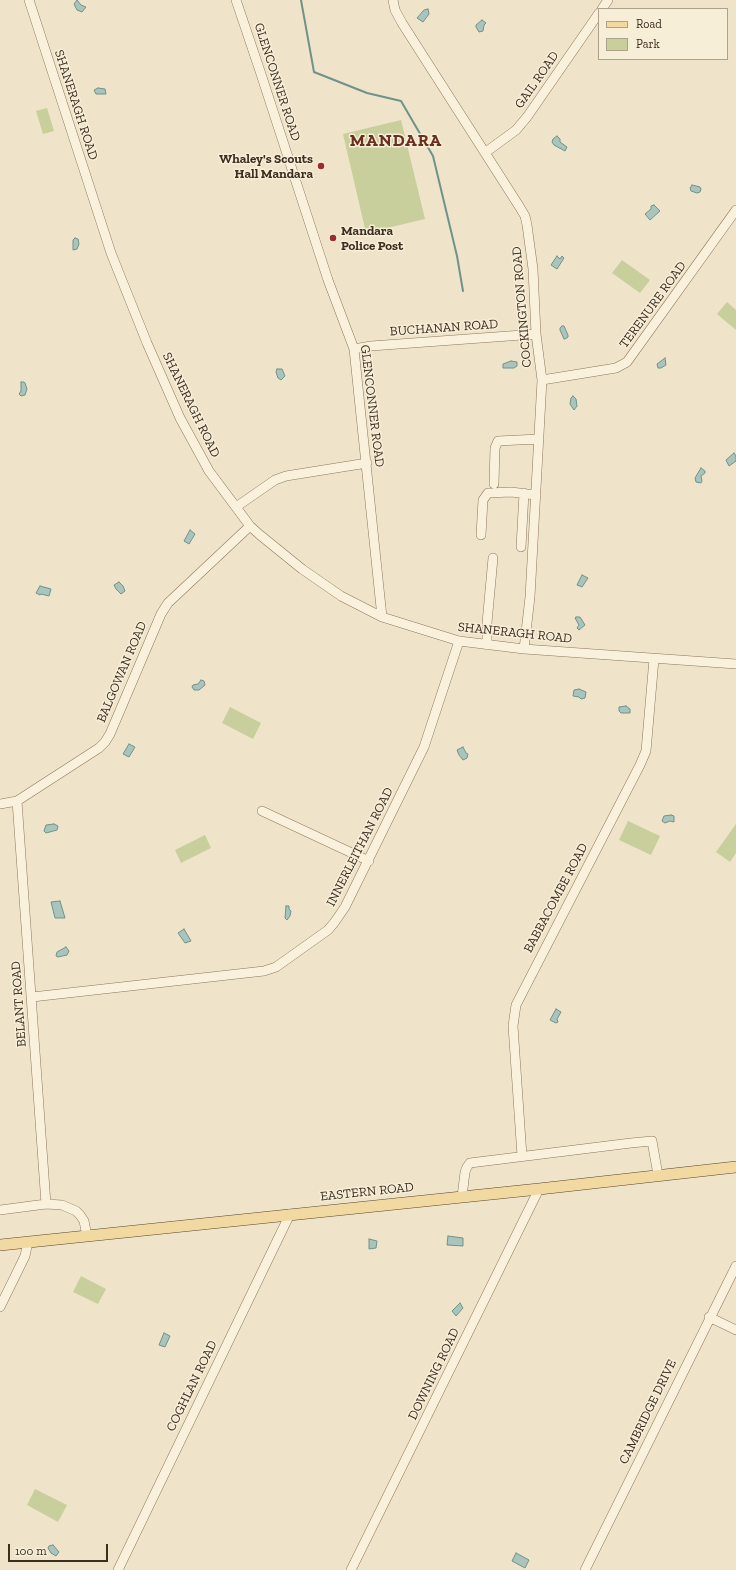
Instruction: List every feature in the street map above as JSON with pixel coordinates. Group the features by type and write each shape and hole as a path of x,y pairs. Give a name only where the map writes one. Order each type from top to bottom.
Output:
{"main road":[{"name":"EASTERN ROAD","path":"0,1245 540,1189 736,1167"}],"street":[{"name":"SHANERAGH ROAD","path":"29,0 111,253 147,343 180,418 209,471 250,526 280,552 341,596 382,617 459,641 524,649 736,664"},
{"name":"GLENCONNER ROAD","path":"236,0 328,280 354,349 382,617"},
{"name":"COCKINGTON ROAD","path":"393,0 395,10 402,23 486,152 525,216 532,269 536,334 542,380 530,597 524,649"},
{"name":"GAIL ROAD","path":"486,152 516,130 527,117 598,14"},
{"name":"TERENURE ROAD","path":"542,380 616,368 627,362 736,210"},
{"name":"BUCHANAN ROAD","path":"354,349 371,346 536,334"},
{"path":"494,484 495,448 498,441 539,439"},
{"path":"236,507 275,480 286,476 367,462"},
{"path":"481,535 483,500 488,493 511,492 536,495"},
{"path":"521,547 524,494"},
{"name":"BALGOWAN ROAD","path":"0,804 17,801 106,742 161,614 168,603 250,526"},
{"path":"487,645 487,623 493,558"},
{"name":"INNERLEITHAN ROAD","path":"32,997 255,972 276,966 303,948 334,923 345,907 369,861 424,747 459,641"},
{"name":"BABBACOMBE ROAD","path":"522,1156 513,1026 516,1005 646,751 654,658"},
{"name":"BELANT ROAD","path":"17,801 46,1204"},
{"path":"262,811 369,861"},
{"path":"462,1197 465,1172 468,1164 522,1156 652,1141 658,1175"},
{"name":"DOWNING ROAD","path":"351,1570 540,1189"},
{"path":"0,1210 46,1204 62,1205 76,1211 84,1221 87,1236"},
{"name":"COGHLAN ROAD","path":"118,1570 290,1214"},
{"path":"0,1307 25,1256 28,1242"},
{"name":"CAMBRIDGE DRIVE","path":"585,1570 736,1266"},
{"path":"710,1317 736,1330"}],"green space":[{"path":"47,108 54,131 43,134 36,111"},
{"path":"401,120 425,219 366,233 343,134"},
{"path":"622,260 650,280 640,293 612,273"},
{"path":"727,302 736,310 736,330 717,314"},
{"path":"230,707 261,723 253,739 222,723"},
{"path":"628,821 660,836 651,855 619,840"},
{"path":"736,824 736,853 730,862 716,852"},
{"path":"205,835 211,848 181,863 175,850"},
{"path":"81,1276 106,1289 98,1304 73,1292"},
{"path":"35,1489 67,1505 58,1522 27,1505"}],"water":[{"path":"77,0 81,5 86,7 82,12 77,10 74,4"},
{"path":"428,9 429,14 423,22 417,18 424,10"},
{"path":"482,20 486,23 483,31 479,32 476,25"},
{"path":"98,88 105,89 106,94 96,94 94,90"},
{"path":"557,136 560,139 560,142 567,147 565,151 554,145 552,142"},
{"path":"692,185 700,187 700,192 697,193 691,191 690,188"},
{"path":"654,205 660,211 650,220 645,214 651,209 651,206"},
{"path":"75,238 78,239 79,244 77,249 73,250 73,240"},
{"path":"557,256 560,259 562,256 564,258 557,269 551,265"},
{"path":"562,326 564,326 568,335 565,339 560,330"},
{"path":"665,358 666,365 658,368 657,364"},
{"path":"511,361 517,362 517,366 514,368 503,368 503,364"},
{"path":"277,369 282,369 285,376 281,380 278,378 276,372"},
{"path":"21,382 25,383 27,389 25,395 21,396 19,394 21,391"},
{"path":"573,396 576,399 577,406 574,410 570,404"},
{"path":"734,453 736,456 736,461 729,466 726,460"},
{"path":"701,468 705,471 705,473 701,476 701,483 696,482 695,478"},
{"path":"190,530 195,534 189,544 184,541"},
{"path":"582,575 588,578 582,587 577,585"},
{"path":"119,582 125,591 121,594 114,585"},
{"path":"40,586 51,589 49,596 36,593"},
{"path":"580,617 585,625 579,630 577,628 579,625 575,618"},
{"path":"201,680 204,681 205,685 199,690 194,690 192,687 193,685 198,684"},
{"path":"579,689 586,692 585,698 581,699 573,696 574,690"},
{"path":"626,706 630,709 630,713 621,713 619,711 619,707"},
{"path":"129,744 135,747 129,757 123,754"},
{"path":"463,747 468,754 467,758 463,760 457,750"},
{"path":"664,816 674,816 674,822 670,821 665,823 662,821"},
{"path":"54,824 58,826 57,830 46,833 44,831 46,825"},
{"path":"60,901 65,918 55,918 51,902"},
{"path":"286,906 289,906 291,911 287,920 285,918"},
{"path":"184,929 191,941 185,943 178,933"},
{"path":"66,947 69,951 67,955 56,956 57,952"},
{"path":"556,1009 561,1012 557,1019 558,1022 556,1023 550,1020"},
{"path":"448,1236 463,1238 463,1246 447,1245"},
{"path":"369,1239 377,1241 376,1248 369,1249"},
{"path":"460,1303 463,1308 456,1316 452,1311"},
{"path":"164,1333 170,1336 165,1347 159,1345"},
{"path":"53,1545 59,1552 56,1556 51,1553 48,1548 49,1546"},
{"path":"516,1553 529,1560 525,1568 512,1561"}],"waterway":[{"path":"301,0 314,72 367,93 401,101 433,156 457,256 463,291"}],"place":[{"name":"Whaley's Scouts Hall Mandara","path":"321,166"},
{"name":"Mandara Police Post","path":"333,238"}],"district":[{"name":"MANDARA","path":"396,141"}]}
